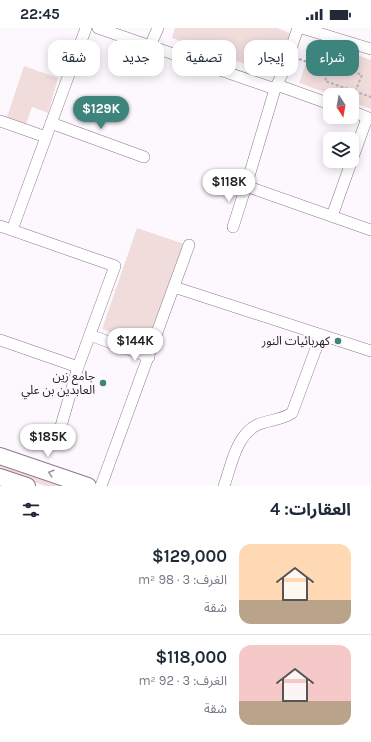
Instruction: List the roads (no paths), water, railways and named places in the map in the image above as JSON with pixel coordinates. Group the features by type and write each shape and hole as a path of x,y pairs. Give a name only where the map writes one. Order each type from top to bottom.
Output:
{"main road":[{"path":"0,456 88,486"},
{"path":"0,477 27,486"}],"street":[{"path":"12,230 86,28"},
{"path":"98,28 133,40"},
{"path":"153,40 158,28"},
{"path":"233,227 276,87 284,72 298,28"},
{"path":"302,28 371,48"},
{"path":"164,51 323,102"},
{"path":"332,216 369,119 359,114"},
{"path":"0,122 46,137"},
{"path":"51,123 144,157"},
{"path":"246,186 371,230"},
{"path":"0,226 115,266 78,366 61,426"},
{"path":"101,486 189,245"},
{"path":"174,287 371,351"},
{"path":"90,335 149,357"},
{"path":"224,486 239,444 247,434 256,426 292,413 321,335"},
{"path":"0,340 78,366"}],"place":[{"name":"كهربائيات النور","path":"338,341"},
{"name":"جامع زين العابدين بن علي","path":"103,383"}]}
